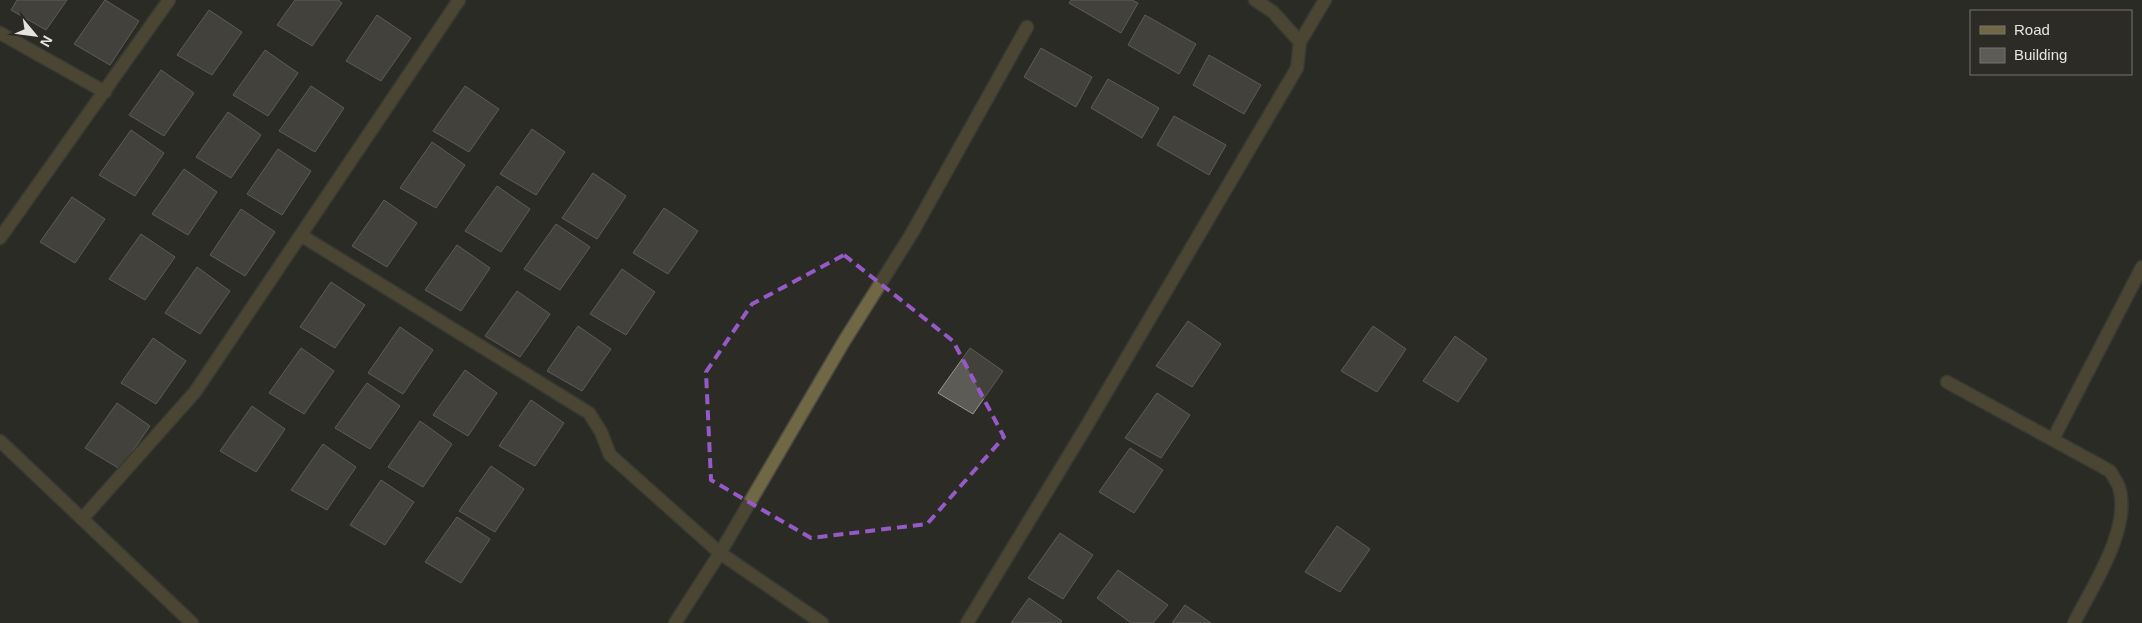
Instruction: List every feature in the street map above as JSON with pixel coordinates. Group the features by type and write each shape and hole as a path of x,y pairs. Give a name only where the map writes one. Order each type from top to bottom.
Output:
{"street":[{"path":"0,238 106,92 169,0"},
{"path":"82,518 195,392 302,236 459,0"},
{"path":"1255,0 1273,12 1300,42"},
{"path":"967,623 1086,427 1297,68 1300,42 1325,0"},
{"path":"675,623 720,554 843,343 912,233 1027,28"},
{"path":"0,33 106,92"},
{"path":"302,236 589,413 601,432 610,455 720,554 822,623"},
{"path":"2052,440 2142,267"},
{"path":"1947,382 2110,470 2119,488 2121,512 2115,540 2074,623"},
{"path":"0,441 192,623"}],"highlighted area":[{"path":"844,255 953,341 1004,437 927,524 811,538 711,480 706,372 752,304"}],"building":[{"path":"17,0 67,0 46,30 11,10"},
{"path":"105,0 139,21 110,65 74,44"},
{"path":"295,0 338,0 342,3 312,46 277,25"},
{"path":"1071,0 1132,0 1138,3 1121,33 1069,3"},
{"path":"209,10 242,32 212,75 177,55"},
{"path":"377,15 411,38 381,81 346,61"},
{"path":"1145,15 1196,44 1179,74 1128,45"},
{"path":"1041,48 1092,77 1076,107 1024,77"},
{"path":"265,50 298,73 268,116 233,95"},
{"path":"1209,55 1261,85 1244,114 1193,85"},
{"path":"161,70 194,93 164,136 129,115"},
{"path":"1108,79 1159,108 1142,138 1091,108"},
{"path":"311,86 344,108 315,152 279,131"},
{"path":"465,86 499,109 469,152 433,131"},
{"path":"228,112 261,135 231,178 196,157"},
{"path":"1174,116 1226,145 1209,175 1157,145"},
{"path":"532,129 565,152 536,195 500,174"},
{"path":"131,130 164,153 135,196 99,175"},
{"path":"432,142 465,165 436,208 400,188"},
{"path":"278,149 311,171 282,215 247,194"},
{"path":"184,169 217,192 188,235 152,214"},
{"path":"593,173 626,196 597,239 562,218"},
{"path":"497,186 530,209 501,252 465,231"},
{"path":"72,197 105,219 75,263 40,242"},
{"path":"384,200 417,223 387,267 352,246"},
{"path":"664,208 698,231 668,274 633,253"},
{"path":"241,209 275,232 245,276 210,255"},
{"path":"556,224 590,247 560,290 524,269"},
{"path":"141,234 175,257 145,300 109,279"},
{"path":"457,245 490,268 461,311 425,290"},
{"path":"197,267 230,291 200,334 165,313"},
{"path":"622,269 655,292 626,335 590,314"},
{"path":"331,282 365,305 335,348 300,327"},
{"path":"517,291 550,314 520,357 485,336"},
{"path":"1188,321 1221,344 1192,387 1156,366"},
{"path":"578,326 611,349 582,391 547,371"},
{"path":"1373,326 1406,349 1377,392 1341,371"},
{"path":"400,327 433,350 403,394 368,373"},
{"path":"1455,336 1487,359 1458,402 1423,381"},
{"path":"153,338 186,361 156,404 121,383"},
{"path":"301,348 334,371 304,414 269,393"},
{"path":"970,348 1003,371 973,414 938,393"},
{"path":"465,370 497,393 468,436 433,415"},
{"path":"367,383 400,406 370,449 335,428"},
{"path":"1157,393 1190,415 1161,458 1125,438"},
{"path":"531,400 564,423 535,466 499,446"},
{"path":"117,403 150,426 120,469 85,448"},
{"path":"252,406 285,429 256,472 220,451"},
{"path":"420,421 452,444 423,487 388,467"},
{"path":"323,444 356,467 327,510 291,490"},
{"path":"1130,448 1163,470 1134,513 1099,492"},
{"path":"491,466 524,489 495,532 459,511"},
{"path":"381,480 414,502 385,545 350,525"},
{"path":"457,517 490,539 461,583 425,562"},
{"path":"1337,526 1370,549 1340,592 1305,572"},
{"path":"1060,533 1093,555 1063,599 1028,578"},
{"path":"1118,570 1168,605 1153,623 1131,623 1097,598"},
{"path":"1029,598 1062,621 1060,623 1011,623"},
{"path":"1185,605 1211,623 1172,623"}]}
